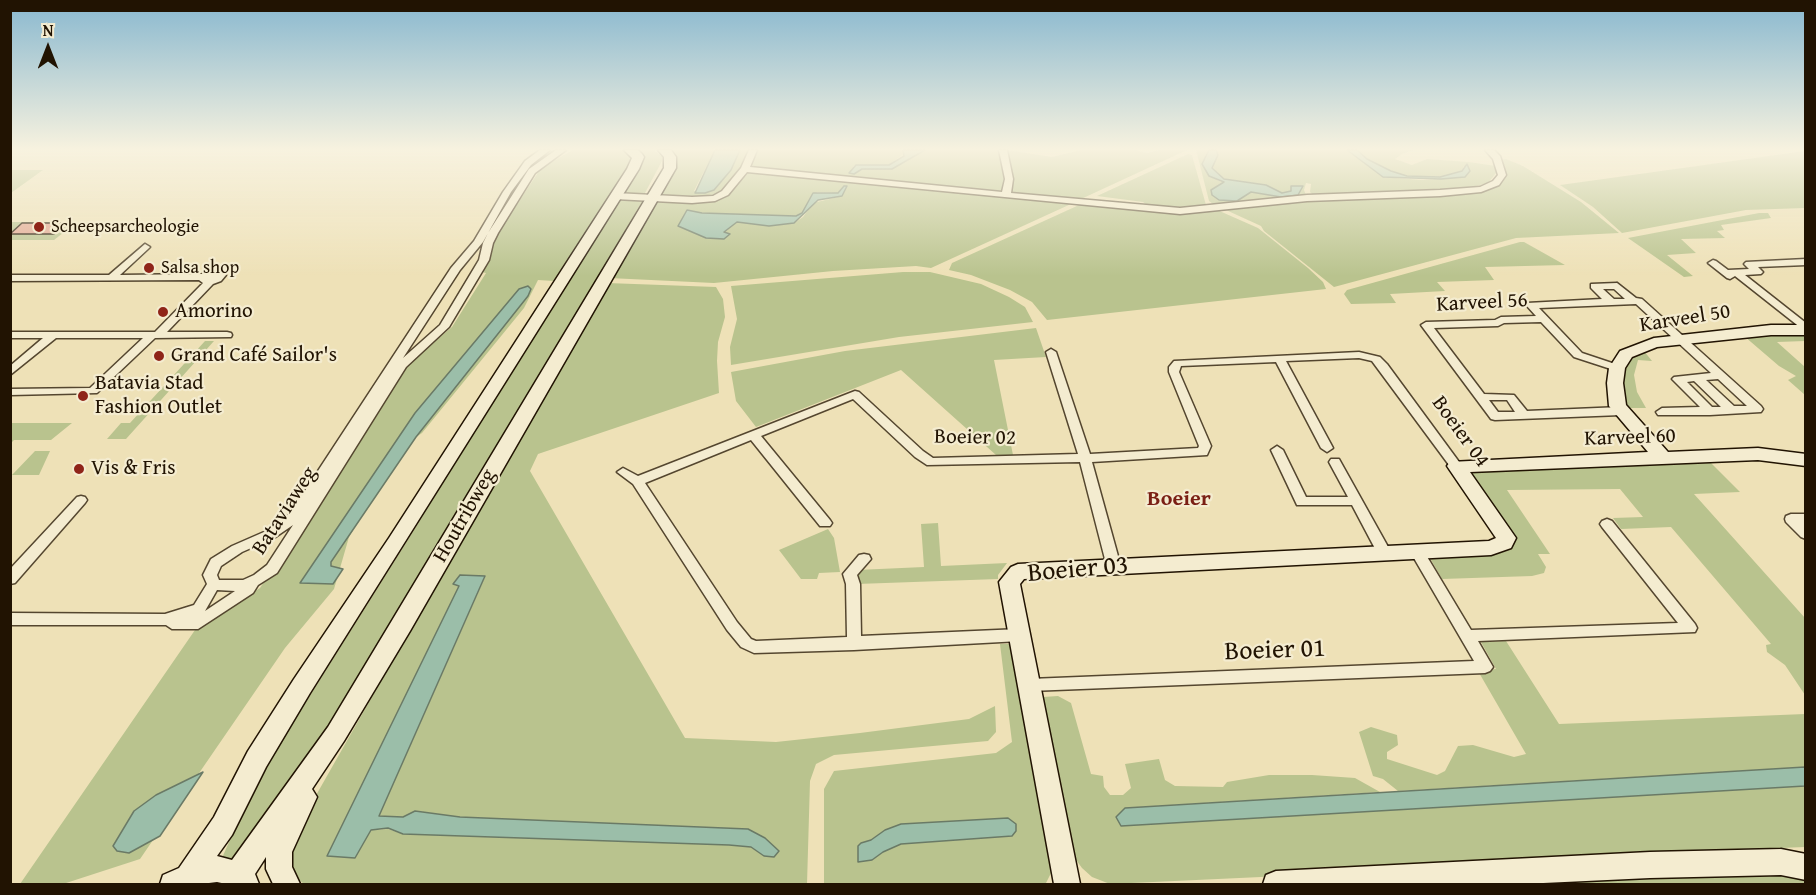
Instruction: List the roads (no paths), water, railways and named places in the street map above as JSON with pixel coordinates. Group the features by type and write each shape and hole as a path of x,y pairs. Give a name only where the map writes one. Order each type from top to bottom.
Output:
{"main road":[{"name":"Houtribweg","path":"191,878 223,826 257,759 302,686 396,543 618,192"},
{"name":"Houtribweg","path":"242,880 336,734 655,192"},
{"name":"Karveel 50","path":"1617,368 1626,354 1654,343 1771,330 1806,329"},
{"path":"1617,368 1615,383 1618,406 1664,459"},
{"name":"Karveel 60","path":"1456,466 1758,454 1806,460"},
{"name":"Boeier 04","path":"1418,553 1491,548 1504,543 1506,538 1456,466"},
{"name":"Boeier 03","path":"1067,885 1009,582 1018,572 1418,553"},
{"path":"287,885 281,877 278,862 281,843 336,734"},
{"path":"1276,885 1650,865 1797,861"},
{"path":"191,878 224,869 242,880"}],"street":[{"name":"Bataviaweg","path":"507,192 478,242 456,268 296,515 284,526 237,549 216,563 210,574 214,584 234,586 253,582 272,569 402,365 444,327 484,261 493,233 519,192"},
{"path":"615,196 692,200 715,198 726,192"},
{"path":"972,192 1180,211 1307,198 1458,192"},
{"path":"113,276 145,247"},
{"path":"1713,262 1806,329"},
{"path":"1731,274 1758,272 1749,264 1806,262"},
{"path":"10,278 113,276 208,279 155,335 93,391 10,392"},
{"path":"1633,301 1617,286 1594,286 1610,301 1633,301 1638,301 1757,410 1662,412"},
{"name":"Karveel 56","path":"1610,301 1531,305 1578,355 1617,368"},
{"name":"Karveel 56","path":"1480,397 1426,325 1543,319"},
{"path":"10,335 227,335"},
{"path":"10,372 53,335"},
{"path":"1051,352 1084,458 1114,567"},
{"name":"Boeier 04","path":"1084,458 1203,452 1205,446 1174,372 1176,364 1183,361 1359,355 1376,359 1456,466"},
{"path":"1279,358 1327,448"},
{"path":"1710,411 1678,379 1720,376"},
{"path":"1696,377 1731,410"},
{"name":"Boeier 02","path":"637,481 855,394 919,454 931,462 1084,458"},
{"path":"1480,397 1510,396 1524,415"},
{"path":"1480,397 1495,416 1621,411"},
{"path":"753,435 825,523"},
{"path":"1277,450 1302,502 1355,501"},
{"path":"1335,462 1385,554"},
{"path":"623,472 637,481 746,642 754,647 1020,635"},
{"path":"10,579 81,500"},
{"path":"1806,519 1791,519 1806,534"},
{"path":"1467,636 1690,628 1607,524"},
{"name":"Boeier 01","path":"1030,685 1485,667 1418,553"},
{"path":"854,644 853,584 850,574 864,559"},
{"path":"10,619 165,620 174,623 198,623 248,589 253,582"},
{"path":"165,620 199,609 214,584"}],"place":[{"name":"Scheepsarcheologie","path":"39,227"},
{"name":"Salsa shop","path":"149,268"},
{"name":"Amorino","path":"163,312"},
{"name":"Grand Café Sailor's","path":"159,356"},
{"name":"Batavia Stad Fashion Outlet","path":"83,396"},
{"name":"Vis & Fris","path":"79,469"}],"district":[{"name":"Boeier","path":"1179,499"}]}
